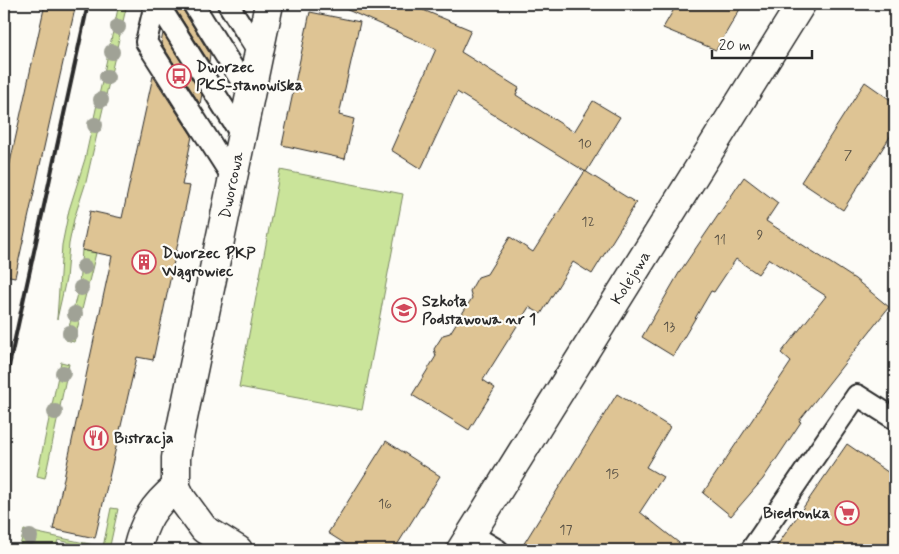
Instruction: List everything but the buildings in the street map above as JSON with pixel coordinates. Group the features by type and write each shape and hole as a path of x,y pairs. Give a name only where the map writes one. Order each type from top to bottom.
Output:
{"street":[{"name":"Kolejowa","path":"466,542 801,4"},
{"name":"Dworcowa","path":"176,487 176,458 180,432 259,53 266,6"},
{"path":"137,550 149,516 162,498 176,487 182,499 204,529 238,550"}],"lane":[{"path":"157,4 242,136"},
{"path":"157,4 146,42 233,178"},
{"path":"193,4 250,95"},
{"path":"228,4 259,53"},
{"path":"751,550 857,395 895,419"},
{"path":"466,542 498,550"}],"green space":[{"path":"119,4 127,4 86,182 74,219 69,244 66,279 57,319 62,245 69,210 85,159"},
{"path":"280,170 403,194 362,410 239,387"},
{"path":"82,250 96,253 74,342 66,340 79,285"},
{"path":"61,362 69,364 45,478 37,476"},
{"path":"111,508 118,509 109,550 94,550 94,548 58,540 55,550 19,550 24,530 103,547"}],"railway":[{"path":"4,27 9,4"},
{"path":"4,389 88,4"}],"place":[{"name":"Dworzec PKS-stanowiska","path":"179,76"},
{"name":"Dworzec PKP Wągrowiec","path":"144,262"},
{"name":"Szkoła Podstawowa nr 1","path":"404,310"},
{"name":"Bistracja","path":"96,438"},
{"name":"Biedronka","path":"847,513"}]}
